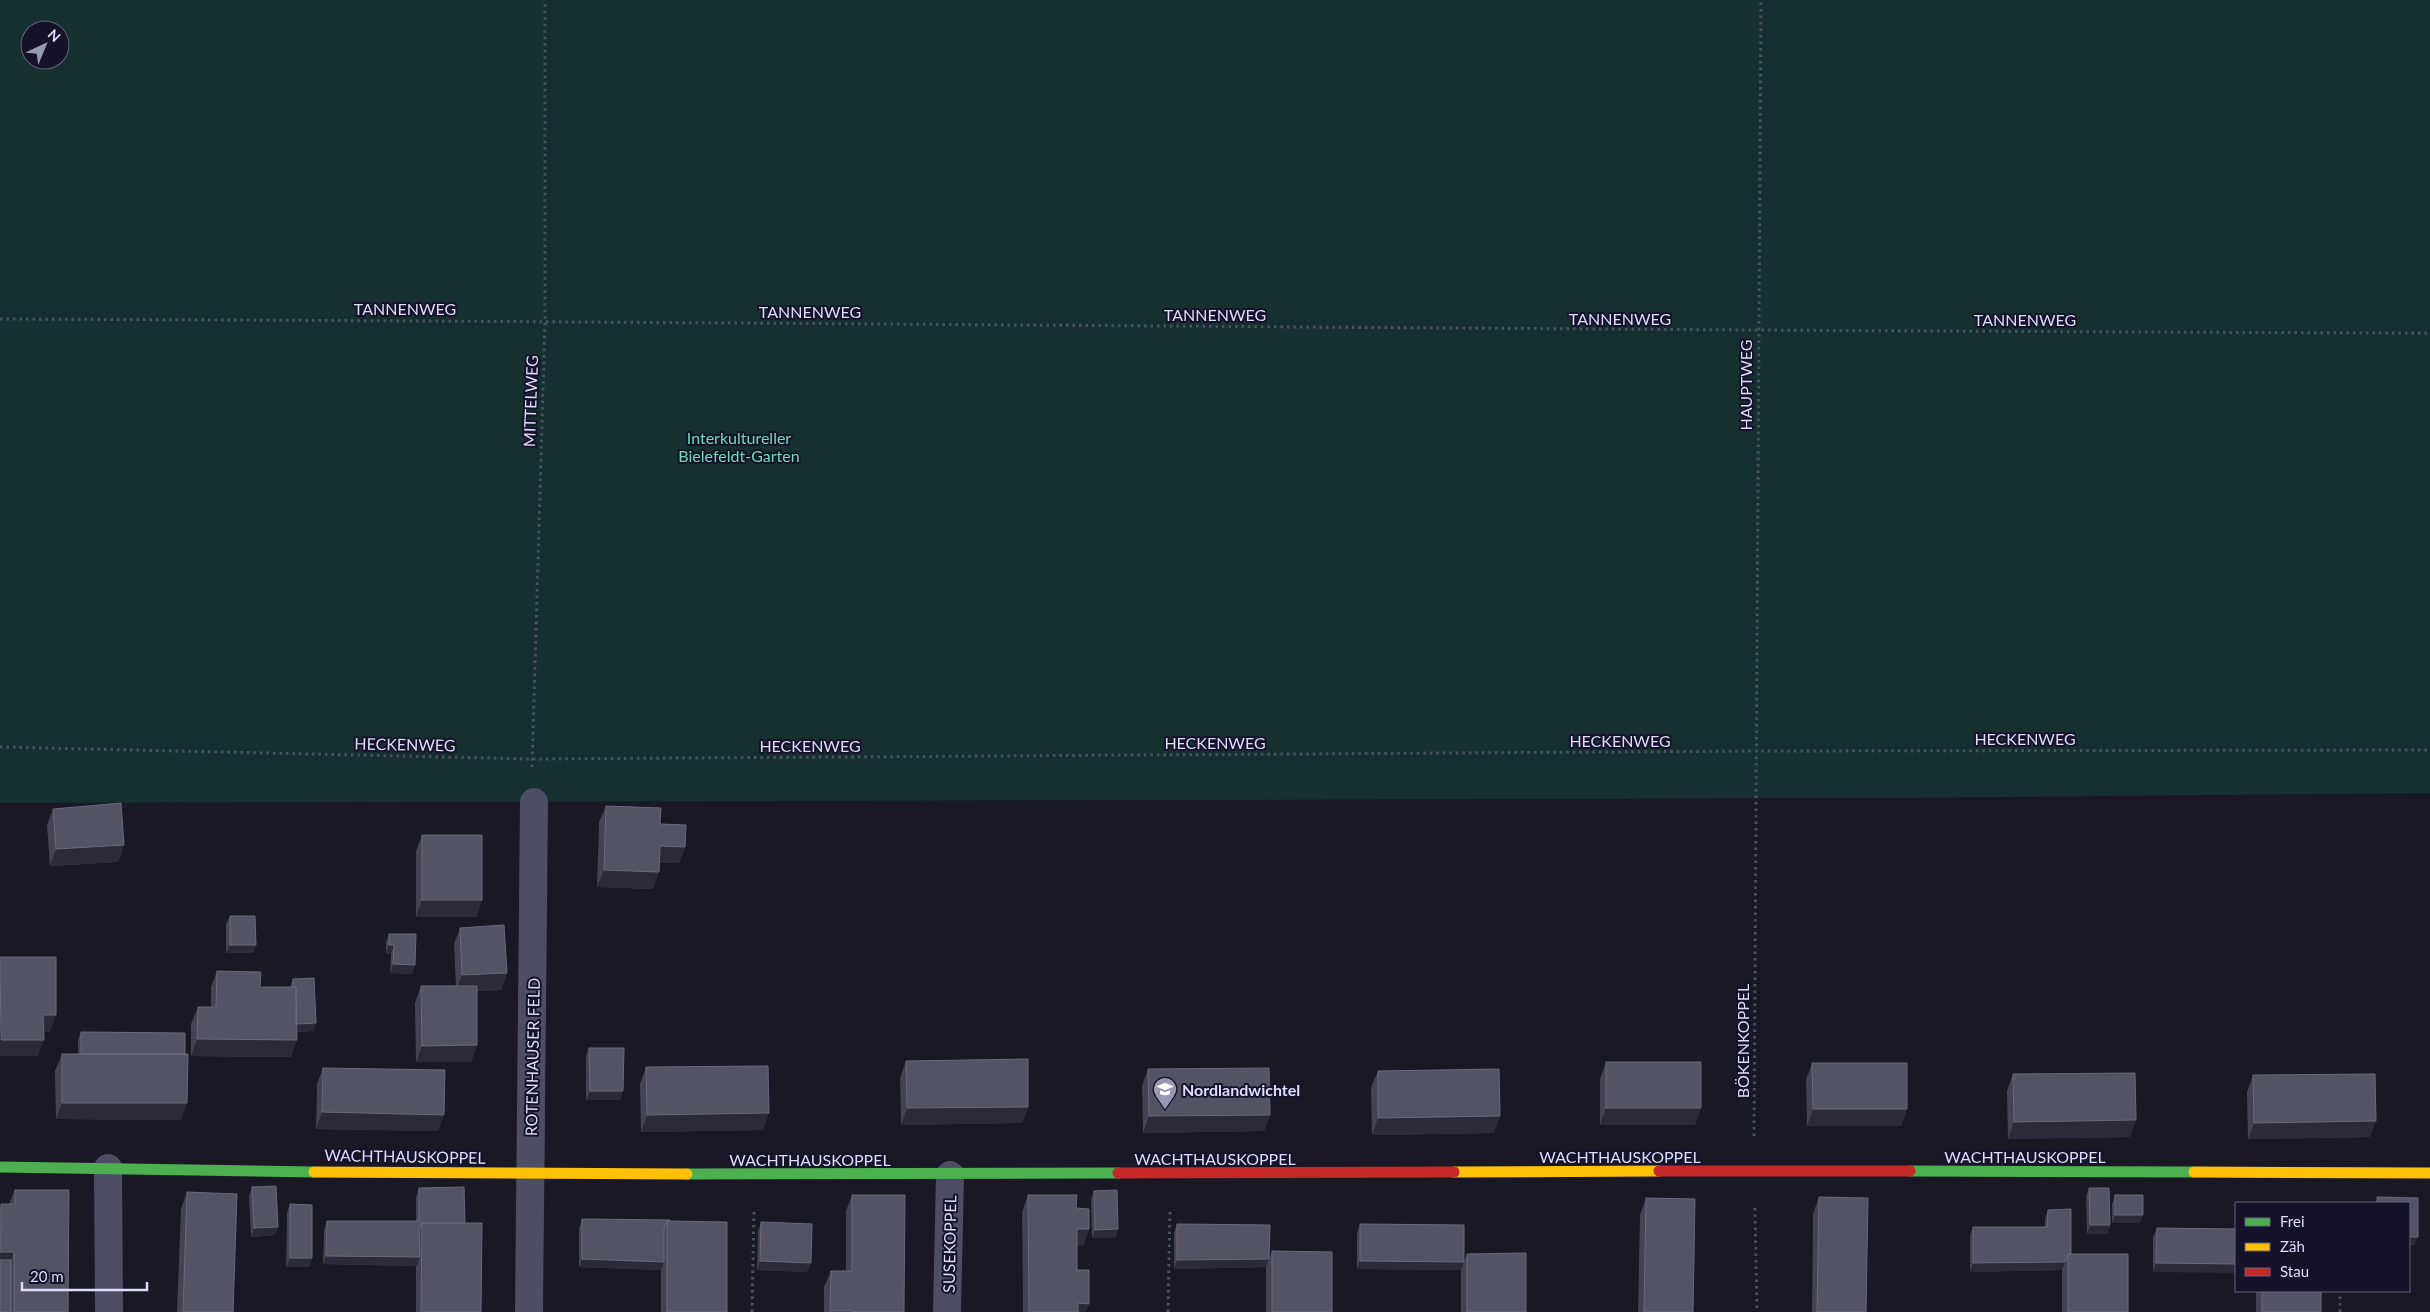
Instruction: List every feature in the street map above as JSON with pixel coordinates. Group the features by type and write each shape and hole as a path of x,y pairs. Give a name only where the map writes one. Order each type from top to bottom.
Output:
{"street":[{"name":"ROTENHAUSER FELD","path":"529,1312 534,802"},
{"name":"WACHTHAUSKOPPEL","path":"0,1167 531,1175 1754,1171 2430,1173"},
{"path":"108,1168 109,1312"},
{"name":"SUSEKOPPEL","path":"947,1312 950,1175"}],"path":[{"name":"MITTELWEG","path":"534,802 532,760 545,321 546,0"},
{"name":"HAUPTWEG","path":"1756,770 1758,751 1758,332 1761,0"},
{"name":"TANNENWEG","path":"0,319 545,321 1758,332 2430,333"},
{"name":"HECKENWEG","path":"0,748 532,760 1758,751 2430,750"},
{"name":"BÖKENKOPPEL","path":"1756,770 1754,1171 1757,1312"},
{"path":"1168,1312 1170,1174"},
{"path":"752,1312 755,1175"},
{"path":"2340,1292 2340,1312"}],"green space":[{"name":"Interkultureller Bielefeldt-Garten","path":"0,0 2430,0 2430,793 1900,798 0,803"}],"building":[{"path":"121,803 124,845 56,849 53,809"},
{"path":"606,806 661,808 660,824 686,825 685,847 660,846 659,872 604,870"},
{"path":"422,835 482,835 482,900 422,900"},
{"path":"230,916 255,916 256,945 230,945"},
{"path":"504,925 507,973 462,975 460,928"},
{"path":"389,934 416,934 415,965 393,964 394,945 389,945"},
{"path":"0,957 56,957 56,1015 43,1015 44,1040 1,1040"},
{"path":"217,971 261,972 260,987 296,987 297,1040 197,1039 198,1007 216,1007"},
{"path":"314,978 316,1023 296,1024 296,987 293,987 293,979"},
{"path":"421,986 477,986 477,1045 422,1046"},
{"path":"81,1032 185,1033 185,1054 81,1054"},
{"path":"589,1048 624,1048 623,1091 590,1091"},
{"path":"62,1054 188,1054 187,1103 62,1103"},
{"path":"1028,1059 1028,1107 907,1108 906,1061"},
{"path":"1606,1062 1701,1062 1701,1108 1606,1108"},
{"path":"1812,1063 1907,1063 1907,1109 1813,1109"},
{"path":"768,1066 769,1113 647,1115 646,1067"},
{"path":"323,1068 445,1070 444,1115 322,1112"},
{"path":"1269,1068 1270,1115 1149,1116 1148,1069"},
{"path":"1499,1069 1500,1116 1378,1118 1378,1071"},
{"path":"2135,1073 2136,1120 2014,1122 2013,1074"},
{"path":"2375,1074 2376,1121 2254,1123 2253,1075"},
{"path":"276,1186 278,1227 254,1228 252,1187"},
{"path":"464,1187 465,1223 422,1223 419,1231 420,1257 326,1256 327,1221 419,1221 419,1188"},
{"path":"2089,1188 2109,1188 2110,1225 2090,1225"},
{"path":"15,1190 69,1190 68,1312 14,1312 14,1252 0,1252 0,1230 1,1204 15,1204"},
{"path":"1117,1190 1118,1229 1095,1230 1094,1191"},
{"path":"187,1192 237,1194 233,1312 183,1312"},
{"path":"852,1195 905,1195 904,1312 830,1311 831,1271 852,1271"},
{"path":"1028,1195 1077,1195 1076,1208 1089,1209 1089,1229 1077,1229 1077,1270 1089,1270 1089,1304 1078,1303 1078,1312 1029,1312"},
{"path":"2115,1195 2143,1195 2143,1215 2115,1215"},
{"path":"1819,1197 1868,1198 1866,1312 1817,1312"},
{"path":"2377,1197 2418,1198 2418,1237 2410,1237 2410,1202 2377,1202"},
{"path":"1646,1198 1695,1199 1693,1312 1644,1312"},
{"path":"290,1204 312,1205 312,1258 290,1258"},
{"path":"2071,1209 2071,1254 2068,1254 2065,1262 1973,1263 1973,1227 2047,1227 2048,1210"},
{"path":"582,1219 670,1220 667,1221 664,1229 664,1262 582,1259"},
{"path":"667,1221 727,1222 727,1312 667,1312"},
{"path":"761,1222 812,1224 811,1263 760,1261"},
{"path":"422,1223 482,1223 481,1312 421,1312"},
{"path":"1177,1224 1270,1225 1269,1259 1177,1260"},
{"path":"1360,1224 1464,1225 1464,1262 1360,1261"},
{"path":"2157,1228 2235,1229 2235,1264 2156,1263"},
{"path":"1272,1251 1332,1252 1332,1312 1272,1312"},
{"path":"1526,1253 1526,1312 1467,1312 1467,1254"},
{"path":"2068,1254 2128,1254 2128,1312 2068,1312"},
{"path":"0,1260 11,1260 11,1312 0,1312"},
{"path":"2262,1292 2321,1292 2321,1312 2262,1312"}],"traffic: fast":[{"path":"0,1167 314,1172"},
{"path":"1910,1171 2194,1172"},
{"path":"687,1174 1118,1173"}],"traffic: slow":[{"path":"1454,1172 1659,1171"},
{"path":"314,1172 687,1174"},
{"path":"2194,1172 2430,1173"}],"traffic: jam":[{"path":"1659,1171 1910,1171"},
{"path":"1118,1173 1454,1172"}],"place":[{"name":"Nordlandwichtel","path":"1165,1110"}]}
